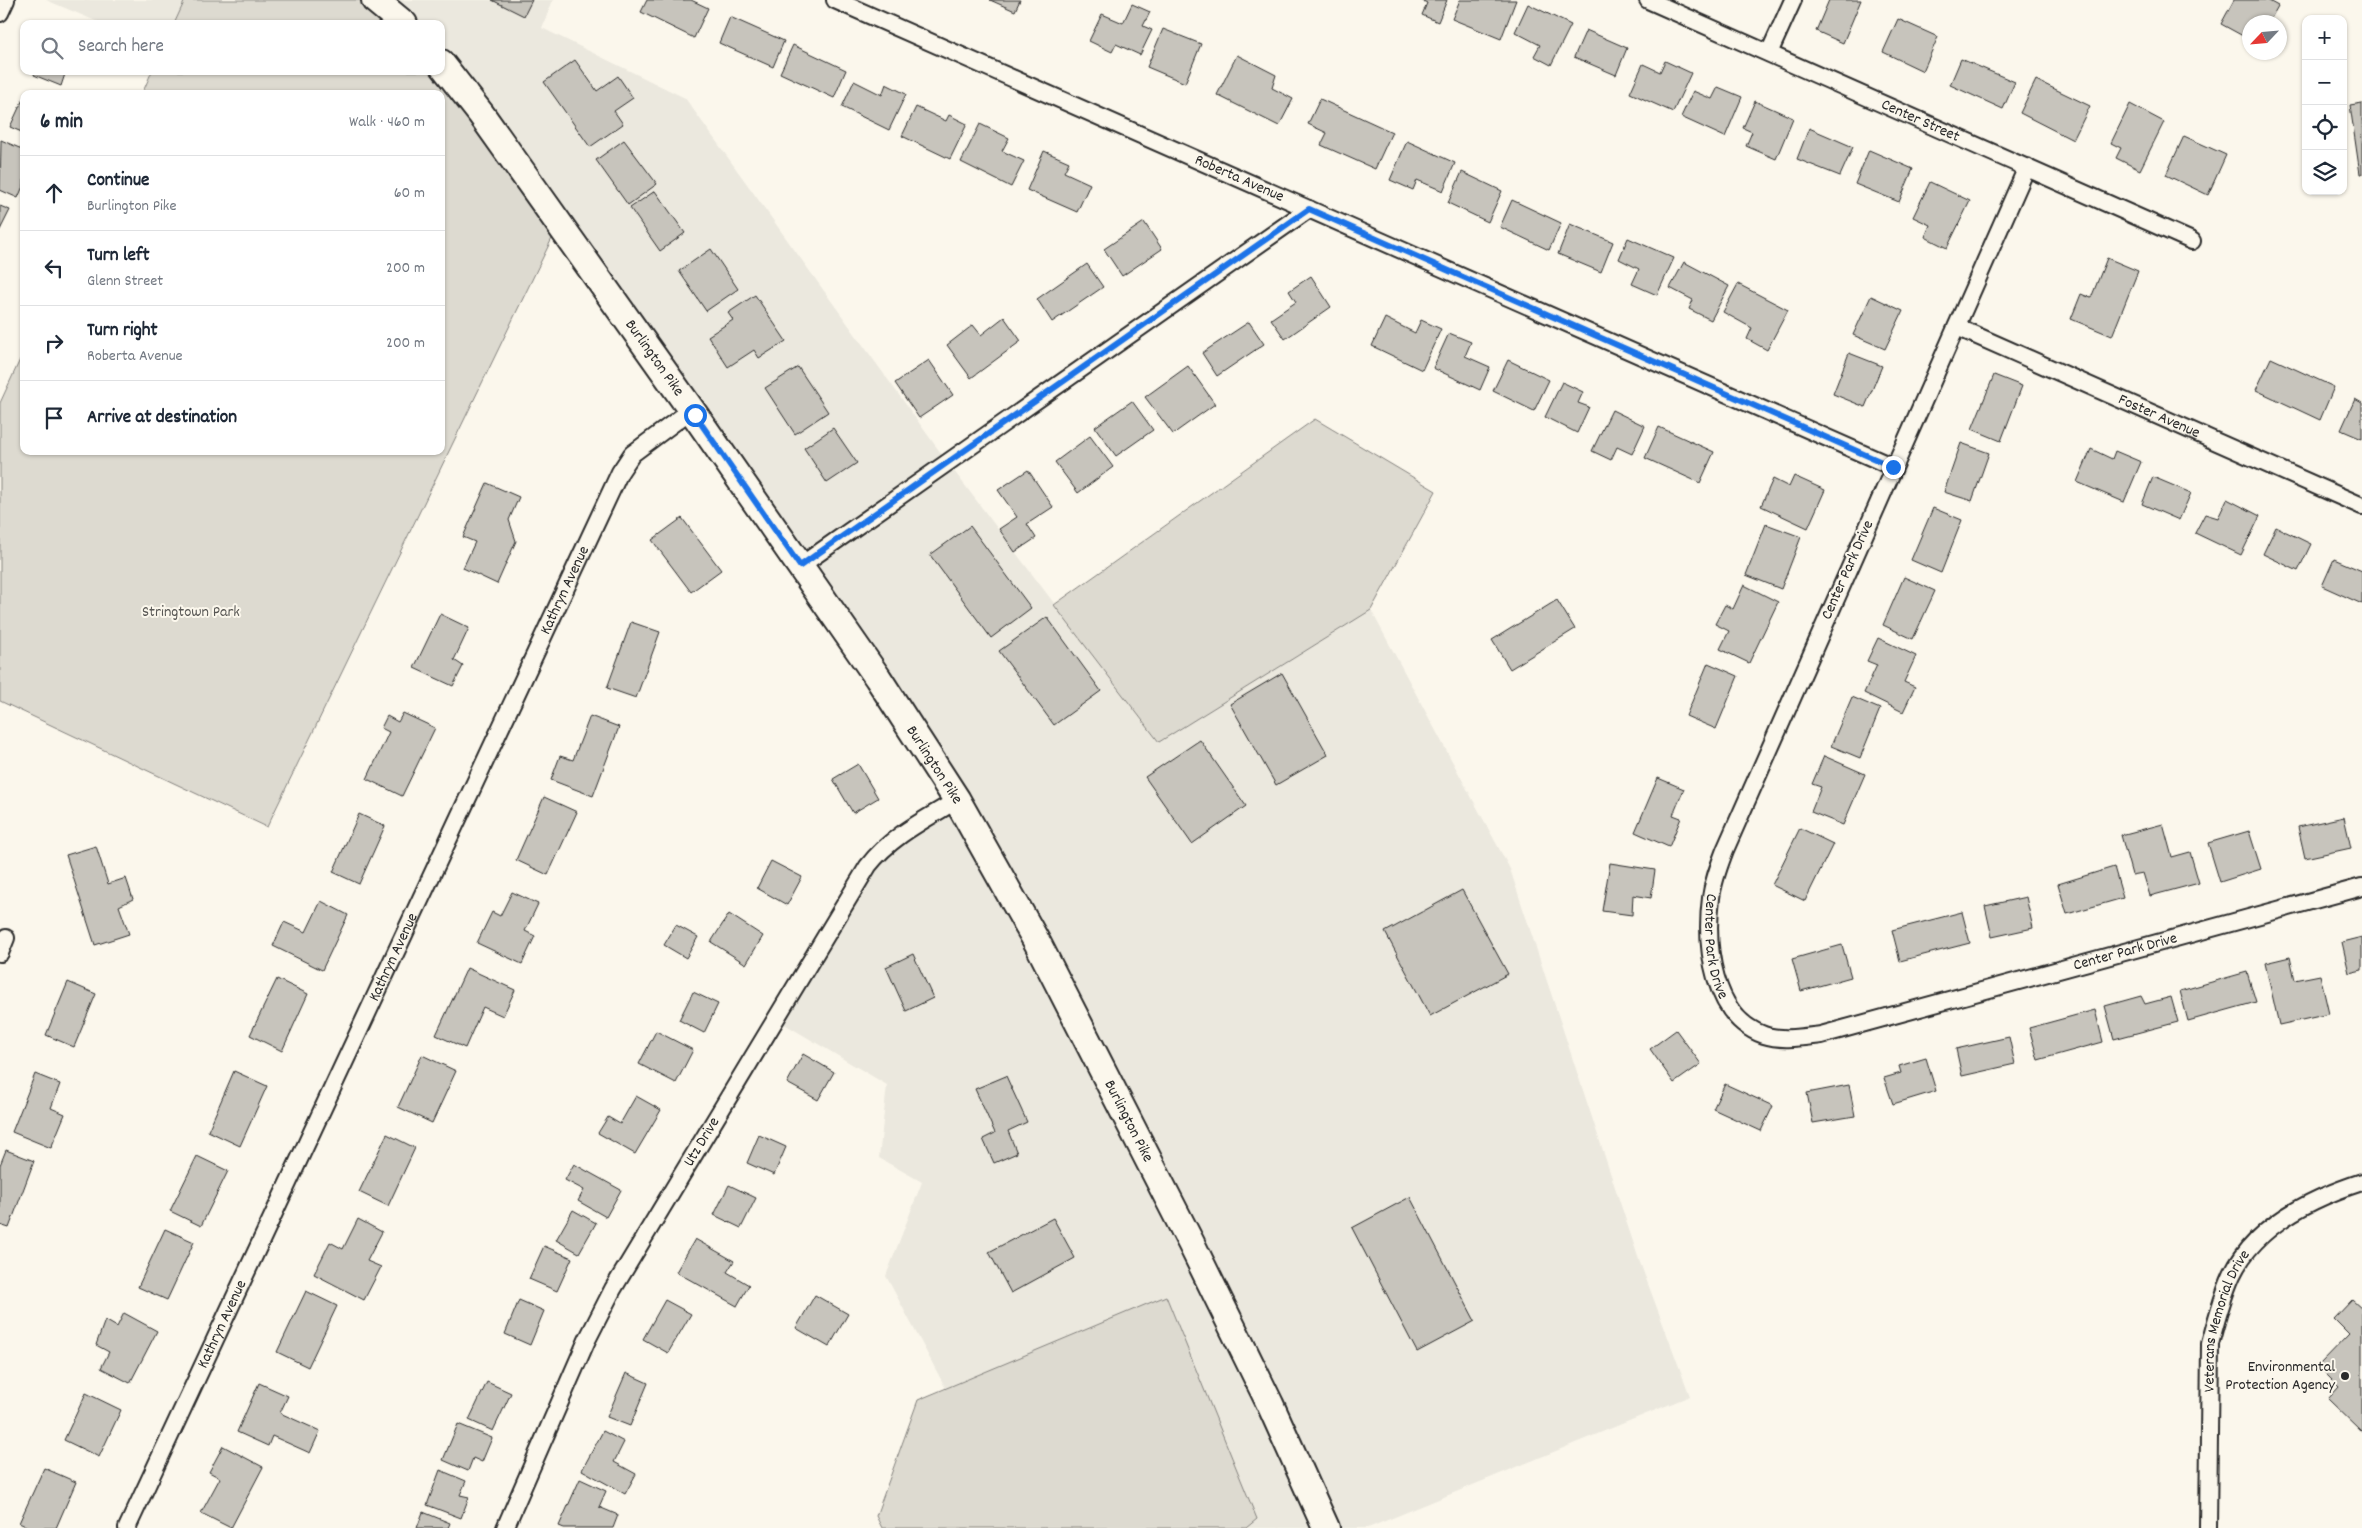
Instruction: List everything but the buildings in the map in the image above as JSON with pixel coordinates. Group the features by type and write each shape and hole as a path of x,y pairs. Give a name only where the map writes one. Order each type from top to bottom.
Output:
{"main road":[{"path":"375,0 399,20"},
{"name":"Burlington Pike","path":"445,67 481,114 800,566 878,678 957,800 1038,944 1191,1243 1270,1404 1326,1528"}],"street":[{"path":"0,13 6,0"},
{"name":"Roberta Avenue","path":"835,0 1893,467"},
{"name":"Center Street","path":"1648,0 2192,241"},
{"path":"1769,53 1793,0"},
{"name":"Center Park Drive","path":"2027,167 1725,850 1714,881 1709,928 1711,955 1718,981 1726,1000 1735,1014 1747,1025 1766,1036 1791,1038 1821,1035 2362,886"},
{"path":"800,566 1309,209"},
{"name":"Foster Avenue","path":"1957,327 2362,506"},
{"name":"Kathryn Avenue","path":"127,1528 620,472 632,454 691,410"},
{"name":"Utz Drive","path":"505,1528 587,1340 613,1289 868,866 880,850 894,838 957,800"},
{"name":"Veterans Memorial Drive","path":"2208,1528 2210,1344 2233,1274 2255,1244 2285,1218 2319,1198 2362,1182"}],"shaded area":[{"path":"46,0 185,0 176,20 94,20"},
{"path":"375,0 553,0 542,28 685,98 948,463 1159,742 1371,610 1510,869 1639,1260 1690,1396 1368,1528 1020,1528 886,1276 922,1182 879,1158 887,1085 776,1019 880,850 957,800 445,69 445,20 399,20"}],"green space":[{"path":"185,0 375,0 399,20 176,20"},
{"name":"Stringtown Park","path":"150,75 444,75 559,224 267,827 0,701 0,403 20,360 20,455 445,455 445,90 144,90"},
{"path":"1315,419 1436,491 1371,610 1159,742 1054,605"},
{"path":"1166,1296 1257,1519 1246,1528 882,1528 876,1516 918,1400"}],"place":[{"name":"Environmental Protection Agency","path":"2345,1376"}],"route":[{"path":"695,415 800,566 1309,209 1893,467"}]}
